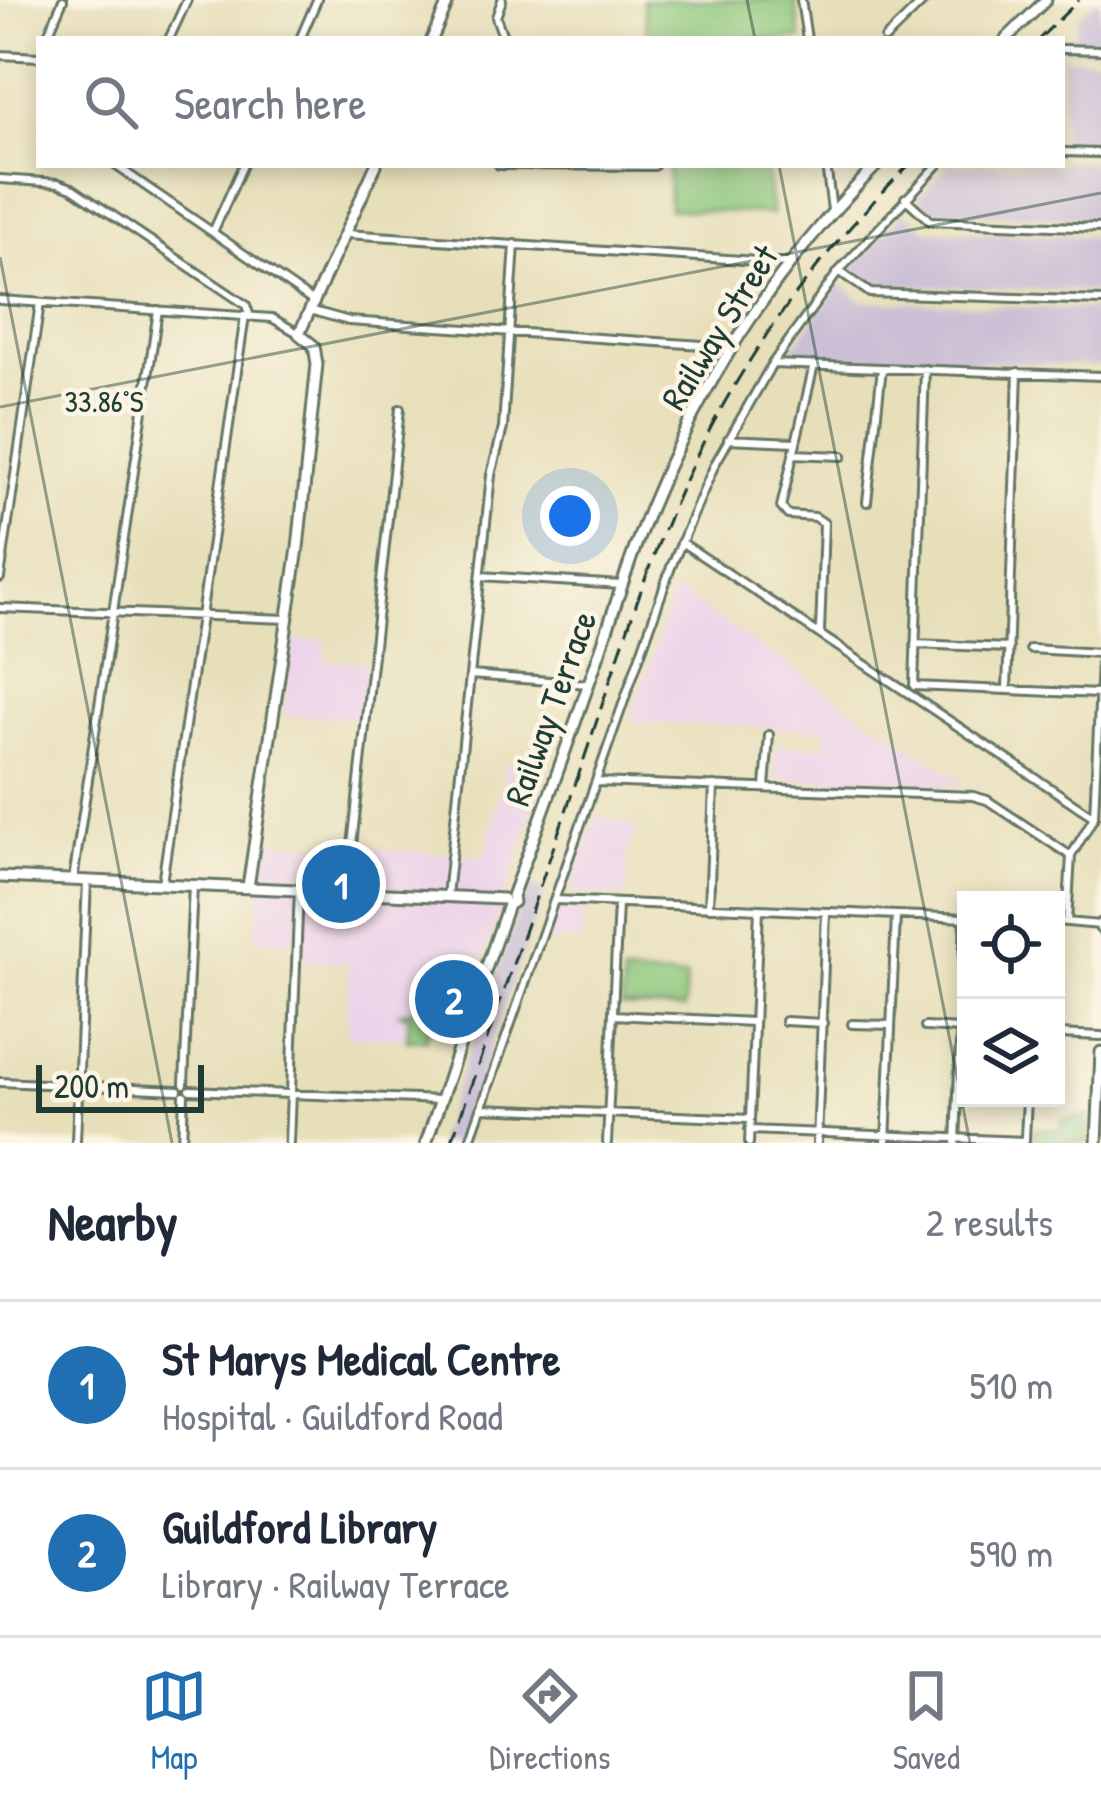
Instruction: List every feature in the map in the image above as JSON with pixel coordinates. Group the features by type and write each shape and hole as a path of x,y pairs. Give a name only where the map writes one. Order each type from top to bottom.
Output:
{"street":[{"path":"47,36 63,0"},
{"path":"171,36 187,0"},
{"path":"301,36 317,0"},
{"path":"433,36 449,0"},
{"path":"502,0 496,17 502,34"},
{"path":"801,0 807,36"},
{"path":"888,36 926,0"},
{"path":"1009,36 1046,0"},
{"path":"1065,49 1101,50"},
{"path":"0,55 36,56"},
{"path":"1065,152 1101,154"},
{"path":"119,168 213,232 308,318"},
{"path":"213,232 242,168"},
{"path":"248,887 288,620 317,357 308,318 375,168"},
{"path":"826,168 832,210"},
{"name":"Railway Street","path":"640,538 691,420 732,346 788,262 874,168"},
{"path":"469,1143 681,542 728,439 772,364 839,271 935,168"},
{"path":"0,179 66,185 246,305 248,317 162,883"},
{"path":"905,198 930,221 1101,228"},
{"path":"346,234 788,262"},
{"path":"446,896 494,460 501,438 515,244"},
{"path":"839,271 870,293 1101,301"},
{"path":"0,300 732,346"},
{"path":"0,578 40,302"},
{"path":"74,880 158,310"},
{"path":"772,364 1101,376"},
{"path":"814,365 781,503 785,514 815,517 824,523 820,632"},
{"path":"867,502 882,367"},
{"path":"911,690 925,369"},
{"path":"1007,690 1018,372"},
{"path":"347,891 400,409"},
{"path":"728,439 795,442"},
{"path":"793,454 842,456"},
{"name":"Railway Terrace","path":"426,1143 508,900 640,538"},
{"path":"681,542 911,690 1094,817"},
{"path":"481,576 623,585"},
{"path":"0,608 288,620"},
{"path":"914,644 1009,649"},
{"path":"1030,649 1101,657 1094,817 1071,856 1067,922 1101,926"},
{"path":"470,675 589,684"},
{"path":"911,690 1099,694"},
{"path":"766,788 769,735"},
{"path":"597,782 979,797 1071,856"},
{"path":"710,907 714,786"},
{"path":"0,877 508,900"},
{"path":"76,1141 87,881"},
{"path":"182,1143 193,885"},
{"path":"289,1143 299,890"},
{"path":"556,900 957,918"},
{"path":"607,1143 618,903"},
{"path":"749,1143 759,909"},
{"path":"817,1143 826,912"},
{"path":"886,1140 896,915"},
{"path":"613,1015 753,1022"},
{"path":"785,1022 823,1023"},
{"path":"852,1024 891,1025"},
{"path":"925,1028 957,1029"},
{"path":"1065,1034 1101,1036"},
{"path":"1097,1143 1101,1052"},
{"path":"0,1082 441,1100"},
{"path":"956,1141 958,1107"},
{"path":"749,1130 886,1140 1025,1142 1027,1107"},
{"path":"481,1108 750,1119"}],"shaded area":[{"path":"1101,0 1101,50 1065,49 1076,32 1077,18"},
{"path":"1065,57 1101,58 1101,145 1065,144"},
{"path":"1065,161 1101,163 1101,219 932,212 918,198 947,168 1065,168"},
{"path":"904,212 926,230 1101,237 1101,292 868,284 850,270"},
{"path":"840,284 862,301 1101,310 1101,366 793,355 790,352"},
{"path":"674,590 969,786 775,779 776,745 826,747 827,730 630,722"},
{"path":"293,640 326,641 325,660 367,662 361,718 283,715"},
{"path":"507,762 549,764 460,1029 428,1028 426,1039 347,1036 349,963 303,961 305,944 255,940 264,841 485,857"},
{"path":"595,815 638,828 626,855 626,896 575,893 571,888"},
{"path":"528,886 544,892 471,1104 475,1106 463,1143 436,1143"},
{"path":"557,909 584,910 581,942 546,940"}],"green space":[{"path":"643,0 795,0 801,36 648,36"},
{"path":"668,168 765,168 772,214 669,209"},
{"path":"623,975 686,978 684,1009 622,1007"},
{"path":"422,1007 463,1010 456,1029 428,1028 426,1039 407,1040 409,1016 400,1013"},
{"path":"1089,1117 1088,1143 1033,1143 1034,1129 1061,1130 1062,1119"}],"waterway":[{"path":"1045,1143 1089,1120"}],"railway":[{"path":"1042,36 1079,0"},
{"path":"451,1143 631,618 688,474 732,389 784,310 906,168"}],"place":[{"name":"St Marys Medical Centre","path":"341,884"},
{"name":"Guildford Library","path":"454,999"}]}
